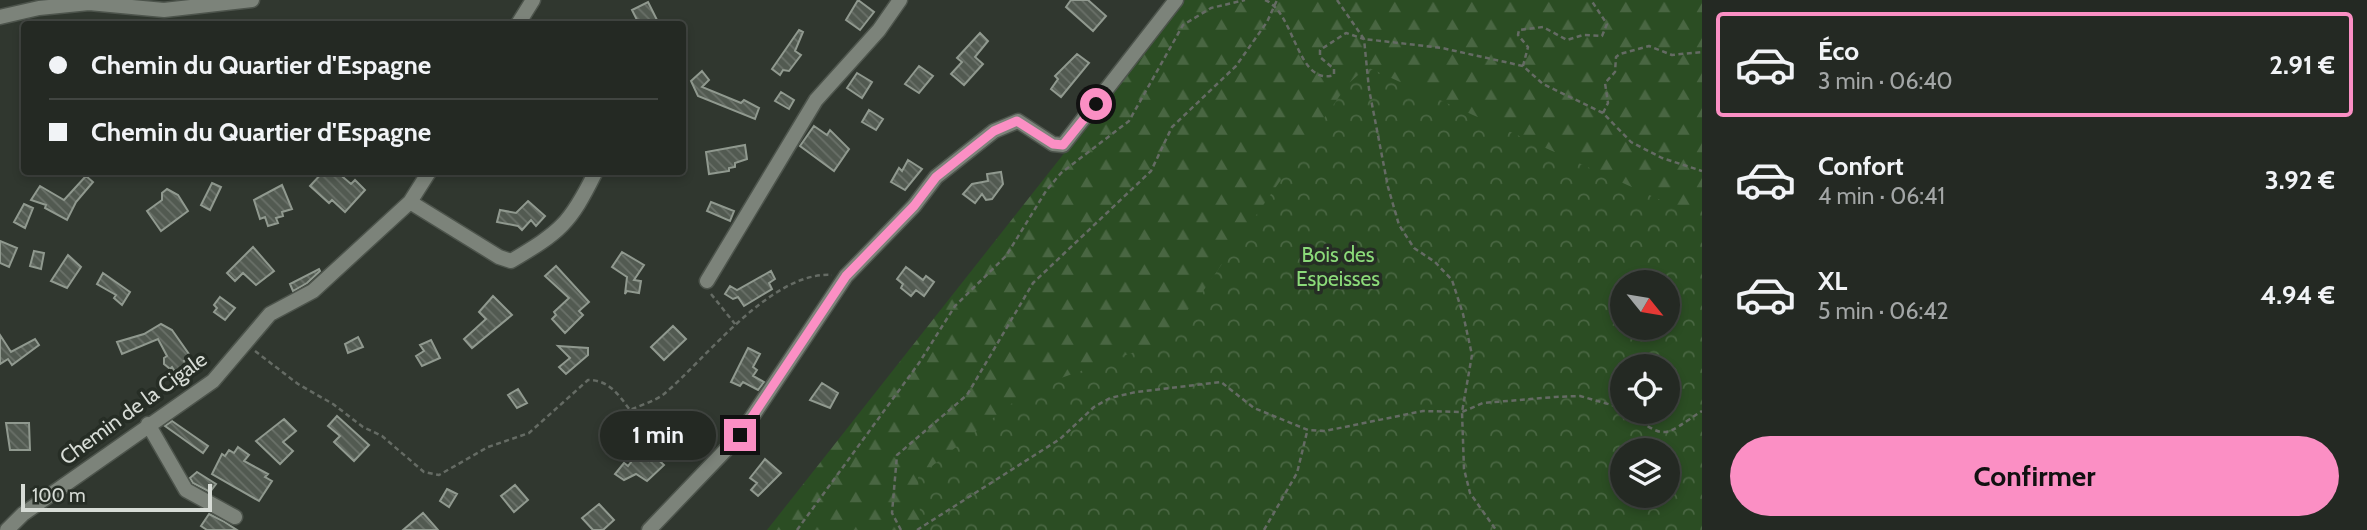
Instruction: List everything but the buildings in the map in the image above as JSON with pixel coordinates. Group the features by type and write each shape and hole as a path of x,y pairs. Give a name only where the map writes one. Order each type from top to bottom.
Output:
{"street":[{"path":"521,21 533,0"},
{"path":"708,282 816,100 879,30 900,0"},
{"path":"649,530 740,435 846,276 914,206 936,177 994,131 1017,121 1053,144 1063,145 1176,0"},
{"path":"0,17 69,5 115,3 164,10 243,1"},
{"name":"Chemin de la Cigale","path":"7,530 23,514 212,381 270,314 313,291 410,202 427,175"},
{"path":"410,202 499,257 511,261 552,237 566,225 594,175"},
{"path":"148,424 186,490 235,517"}],"path":[{"path":"797,530 919,363 955,306 1006,256 1045,191 1061,173 1129,121 1183,25 1211,8 1245,0"},
{"path":"1265,0 1276,2 1287,20 1303,60 1316,76 1324,79 1334,75 1334,69 1320,57 1320,50 1327,42 1346,33 1364,39 1443,48 1522,66 1543,84 1603,113 1631,142 1662,158 1702,172"},
{"path":"1336,0 1364,39 1388,187 1399,225 1414,248 1435,262 1452,280 1463,314 1472,355 1462,412 1464,469 1469,493 1496,530"},
{"path":"1522,66 1528,47 1518,35 1519,30 1543,27 1567,40 1583,35 1602,36 1607,24 1591,0"},
{"path":"901,530 892,513 897,454 967,395 1033,283 1150,171 1172,127 1236,66 1267,22 1276,2"},
{"path":"1603,113 1609,97 1605,83 1615,72 1616,57 1620,54 1649,46 1672,55 1702,52"},
{"path":"245,344 298,384 333,404 363,427 382,436 424,472 439,475 488,447 529,433 588,380 601,380 616,391 630,410 662,395 735,324 796,281 819,274 846,276"},
{"path":"708,282 711,295 735,324"},
{"path":"917,530 1060,439 1094,407 1110,398 1136,392 1221,382 1254,408 1308,430 1325,431 1423,411 1462,412 1483,403 1580,396 1610,405"},
{"path":"1644,424 1654,432 1667,432 1680,428 1702,411"},
{"path":"1264,530 1297,473 1308,430"}],"green space":[{"name":"Bois des Espeisses","path":"1185,0 1702,0 1702,530 767,530"},
{"path":"1367,67 1687,212 1702,209 1702,530 921,530 918,477 1030,389 1160,343 1201,294 1348,84"}],"route":[{"path":"740,435 846,276 914,206 936,177 994,131 1017,121 1053,144 1063,145 1096,104"}]}
